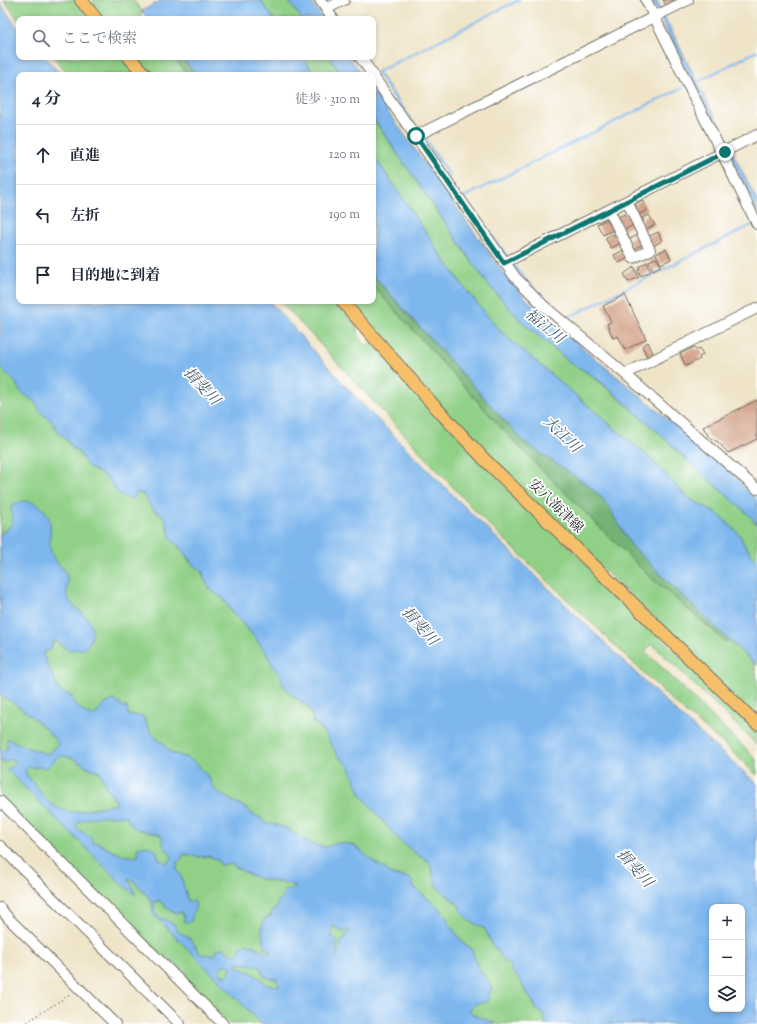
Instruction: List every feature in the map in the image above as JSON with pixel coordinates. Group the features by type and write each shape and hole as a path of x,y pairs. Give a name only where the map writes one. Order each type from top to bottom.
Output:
{"main road":[{"path":"85,3 94,16"},
{"path":"132,60 142,72"},
{"name":"安八海津線","path":"345,304 422,392 484,458 757,724"}],"street":[{"path":"320,0 331,16"},
{"path":"326,9 344,0"},
{"path":"646,0 658,15 726,151 757,224"},
{"path":"416,136 688,0"},
{"path":"362,60 371,72"},
{"path":"376,79 515,277 544,306 755,484"},
{"path":"504,263 757,135"},
{"path":"609,210 633,258 650,250 626,201"},
{"path":"625,374 757,308"},
{"path":"0,801 223,1024"},
{"path":"0,846 180,1024"},
{"path":"0,908 8,918 115,1024"}],"path":[{"path":"24,1024 79,989"}],"green space":[{"path":"4,0 75,0 88,16 16,16"},
{"path":"92,0 133,0 142,11 141,16 99,16 96,12"},
{"path":"260,0 288,0 300,16 272,16"},
{"path":"56,60 126,60 136,72 67,72"},
{"path":"138,60 176,60 186,72 148,72"},
{"path":"176,60 184,60 194,72 186,72"},
{"path":"304,60 331,60 340,72 313,72"},
{"path":"376,122 486,282 522,322 572,364 587,372 601,383 750,515 757,525 757,561 745,546 739,534 719,515 687,497 652,460 501,332 467,291 376,159"},
{"path":"376,278 419,327 605,501 631,545 728,639 727,642 650,577 516,444 376,289"},
{"path":"376,289 516,444 650,577 726,642 728,639 754,663 757,678 757,720 487,455 428,393 351,304 376,304"},
{"path":"283,304 338,304 357,326 363,342 367,346 372,342 604,583 757,731 757,745 652,644 645,651 757,760 757,775 725,745 678,706 479,515"},
{"path":"0,355 135,493 143,494 153,510 161,514 165,519 170,536 174,542 183,550 189,561 201,570 203,576 217,595 222,597 232,612 252,634 267,654 274,668 281,675 289,692 310,709 314,723 320,727 338,756 347,763 415,846 484,923 553,1024 472,1024 328,851 283,836 50,691 0,562"},
{"path":"0,674 64,740 59,749 293,881 356,930 344,952 268,1024 229,1024 0,796"}],"water":[{"path":"162,0 260,0 272,16 146,16 142,11"},
{"path":"288,0 310,0 321,16 300,16"},
{"path":"651,0 656,0 757,201 757,212"},
{"name":"揖斐川","path":"0,3 16,26 16,60 48,60 58,72 16,72 16,304 272,304 359,401 474,516 673,709 757,784 757,1024 546,1024 543,1014 536,1009 520,980 512,972 511,967 501,957 491,943 485,929 470,921 461,912 459,905 436,886 429,861 419,856 400,841 361,795 349,766 338,756 320,727 314,723 310,709 289,692 282,683 281,675 274,668 267,654 252,634 232,612 222,597 210,589 201,570 194,566 179,546 171,539 165,519 161,514 153,510 143,494 135,493 135,497 132,500 119,495 109,480 102,474 88,467 77,450 73,449 53,423 41,412 35,402 20,391 16,383 0,367"},
{"path":"184,60 304,60 313,72 194,72"},
{"path":"331,60 351,60 360,72 340,72"},
{"name":"福江川","path":"376,95 507,278 524,297 545,316 735,476 757,500 757,525 749,515 601,382 572,364 522,322 486,282 376,122"},
{"name":"大江川","path":"376,159 442,257 467,291 501,332 652,460 687,497 719,515 739,534 745,546 757,561 757,666 631,545 605,501 588,485 523,441 376,278"},
{"path":"23,501 33,502 41,507 47,514 50,524 51,552 54,559 64,570 67,577 68,598 74,606 85,615 92,629 92,637 85,649 68,650 56,641 53,641 50,651 45,651 43,654 59,691 70,695 77,706 93,716 105,704 114,700 124,707 127,707 128,715 143,716 151,733 163,743 171,753 188,758 196,763 210,779 215,790 248,809 253,815 262,818 264,822 287,828 314,845 325,847 339,843 354,845 375,863 386,869 391,875 409,878 413,882 413,886 441,910 447,918 449,924 464,944 471,948 478,967 492,988 487,1001 475,1004 470,1010 471,1013 476,1016 495,1024 262,1024 153,914 151,900 132,880 129,878 128,879 133,887 135,895 7,770 15,764 15,760 13,759 4,762 0,761 0,748 3,750 7,749 7,739 47,754 58,744 32,716 0,695 0,534 8,529 12,523 11,508 13,504","holes":["63,756 73,758 100,772 107,789 116,801 116,804 73,812 61,810 51,804 42,795 25,771 28,767 47,768 58,757","100,816 126,816 131,825 136,829 161,835 164,847 172,856 170,861 166,864 163,860 159,860 155,849 149,847 138,848 139,856 134,857 118,853 98,842 93,843 90,836 78,830 76,825 79,822","184,854 200,857 209,856 219,861 220,865 232,864 255,877 295,886 295,888 284,891 282,898 277,902 278,907 272,911 271,916 265,918 262,934 265,948 271,952 268,953 247,943 241,947 238,954 230,953 224,948 218,949 215,955 200,954 189,938 178,932 175,925 156,915 154,908 155,901 160,901 169,910 178,913 181,912 184,917 184,922 191,921 196,904 194,901 188,901 181,876 177,869 177,862 181,860","333,925 342,932 350,930 340,944 339,953 336,957 337,940 331,935","236,963 256,965 261,968 263,975 268,978 276,979 280,986 266,985 254,974 237,966","225,964 231,967 229,974 226,976 222,975 219,970"]}],"building":[{"path":"663,0 680,0 667,7"},
{"path":"642,200 647,210 638,215 634,208 637,207 635,204"},
{"path":"624,214 625,216 628,215 633,225 624,230 617,218"},
{"path":"649,215 655,225 645,230 641,222 644,221 642,218"},
{"path":"607,219 613,230 603,235 597,224"},
{"path":"658,232 662,241 653,246 648,237"},
{"path":"613,234 614,237 617,236 621,243 611,248 605,238"},
{"path":"638,235 643,244 633,250 628,240"},
{"path":"666,249 671,259 661,264 656,254"},
{"path":"624,250 629,258 618,263 614,255"},
{"path":"656,258 661,266 653,270 649,261"},
{"path":"647,262 651,271 641,276 638,270 640,269 639,267"},
{"path":"634,267 639,277 628,282 624,274"},
{"path":"625,295 646,339 625,350 618,336 613,338 607,324 611,322 603,306"},
{"path":"648,342 654,355 648,358 642,346"},
{"path":"694,347 696,350 700,348 703,355 699,357 700,359 686,366 680,354"},
{"path":"757,400 757,439 728,453 718,442 709,437 703,427"}],"waterway":[{"path":"377,72 519,0"},
{"path":"697,82 757,51"},
{"path":"377,72 419,132"},
{"path":"464,197 682,88"},
{"path":"423,136 450,177"},
{"path":"483,224 508,257"},
{"path":"511,263 527,282 567,318 752,225"}],"route":[{"path":"416,136 504,263 725,152"}]}
